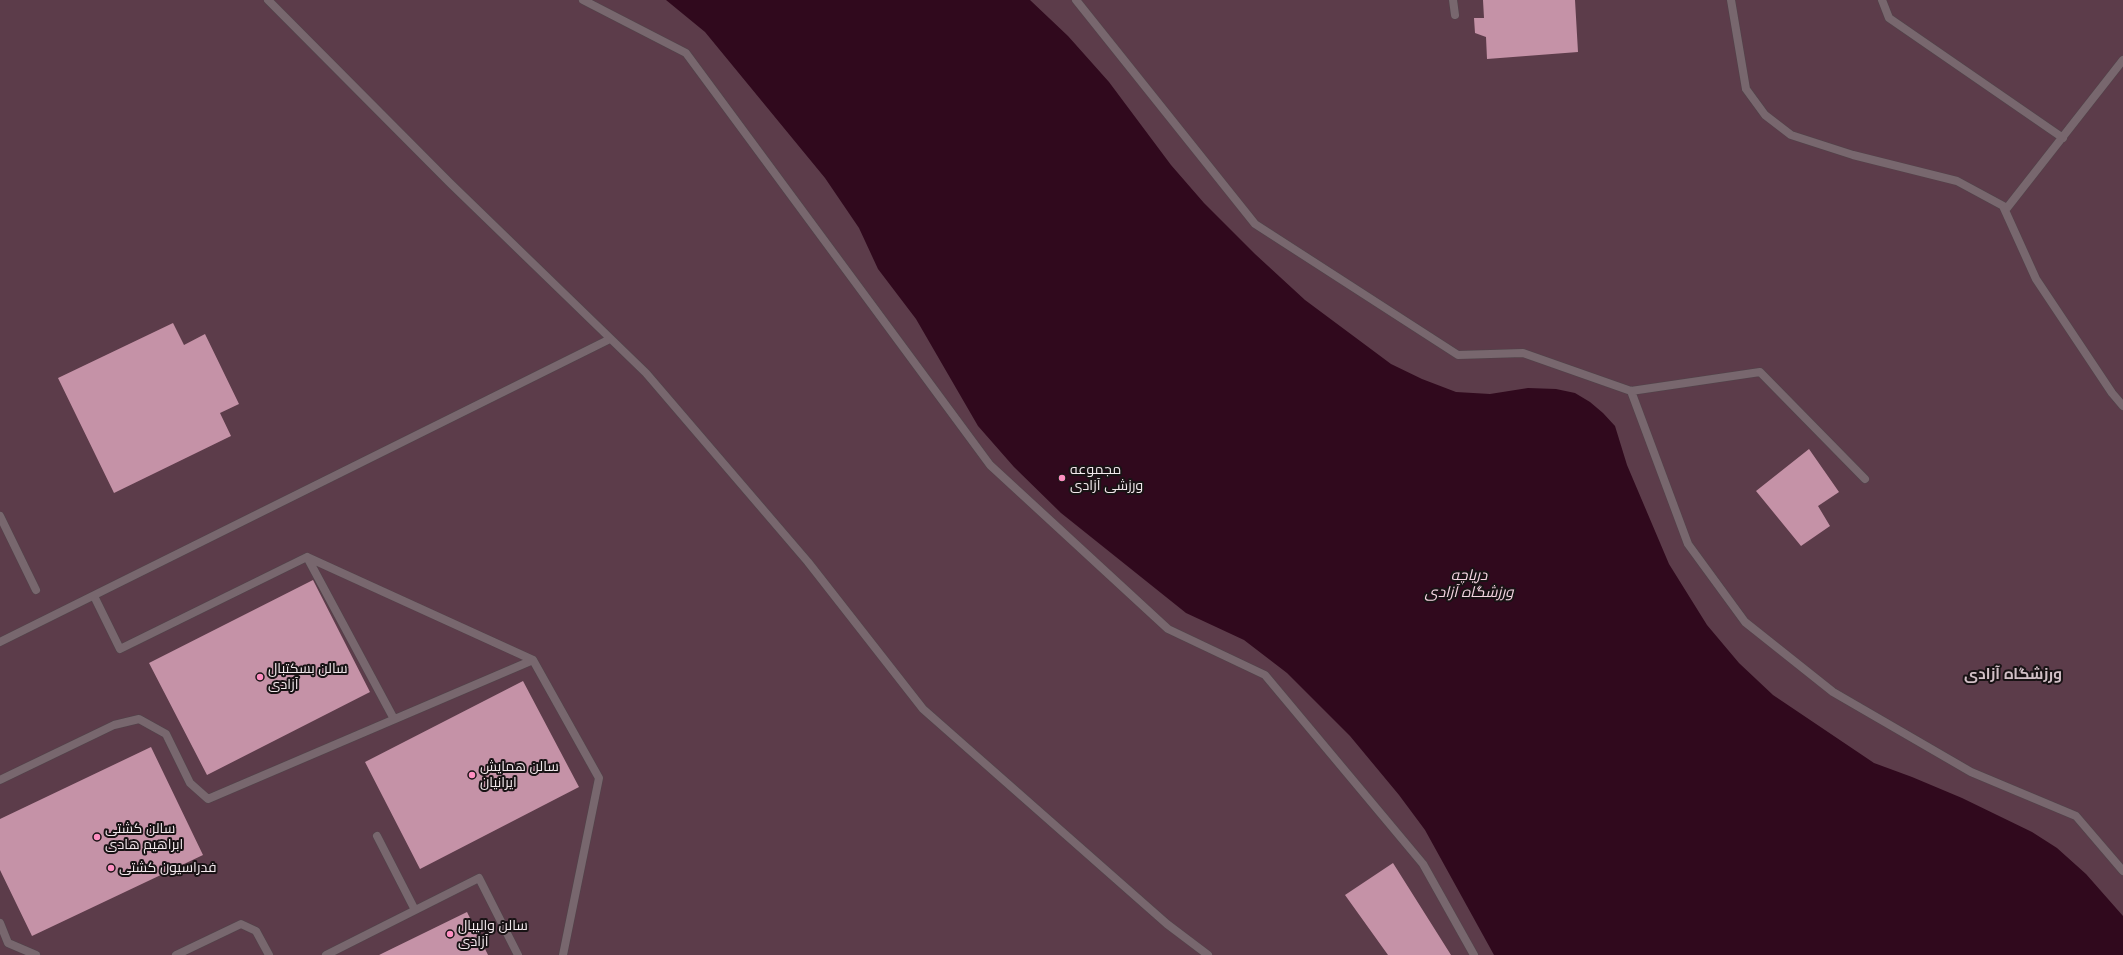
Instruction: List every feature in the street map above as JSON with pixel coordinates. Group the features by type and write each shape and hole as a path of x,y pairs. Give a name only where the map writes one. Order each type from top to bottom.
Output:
{"lane":[{"path":"268,0 450,183 646,373 808,562 924,709 1166,924 1208,955"},
{"path":"583,0 686,53 990,465 1168,628 1265,675 1423,864 1474,955"},
{"path":"1076,0 1255,224 1458,356 1523,353 1630,391 1760,372 1865,479"},
{"path":"1453,0 1455,16"},
{"path":"1731,0 1746,89 1765,115 1791,135 1852,155 1957,181 2007,208 2123,60"},
{"path":"1882,0 1889,18 2063,138"},
{"path":"2003,206 2036,279 2112,393 2123,406"},
{"path":"0,642 610,339"},
{"path":"1630,391 1688,544 1745,622 1833,692 1971,772 2076,816 2123,871"},
{"path":"0,516 36,590"},
{"path":"94,596 120,648 307,557"},
{"path":"307,557 533,660 599,778 563,955"},
{"path":"307,557 394,719"},
{"path":"0,780 114,725 139,719 166,734 190,784 208,799 533,660"},
{"path":"377,836 415,910"},
{"path":"326,955 479,878 518,955"},
{"path":"0,923 8,944 36,955"},
{"path":"176,955 241,924 256,931 269,955"}],"shaded area":[{"name":"مجموعه ورزشی آزادی","path":"0,0 2123,0 2123,955 0,955"}],"water":[{"name":"دریاچه ورزشگاه آزادی","path":"666,0 1030,0 1068,36 1109,82 1171,165 1204,203 1255,254 1305,300 1391,364 1422,379 1456,392 1490,394 1528,388 1556,389 1575,393 1590,402 1603,413 1615,426 1627,465 1669,564 1707,625 1739,663 1773,695 1874,763 1962,798 2032,832 2057,848 2086,874 2123,916 2123,955 1494,955 1425,830 1399,795 1350,736 1287,673 1244,640 1186,613 1061,513 1014,467 978,426 916,319 878,269 859,228 825,178 705,32"}],"building":[{"path":"1483,0 1575,0 1578,52 1487,59 1486,37 1475,33 1474,18 1484,18"},
{"path":"173,323 184,345 205,334 239,404 220,413 231,436 114,493 58,378"},
{"path":"1809,449 1839,492 1818,506 1830,526 1801,546 1756,491"},
{"name":"سالن بسکتبال آزادی","path":"313,580 370,692 207,775 149,663"},
{"name":"سالن همایش ایرانیان","path":"523,681 579,787 420,869 365,762"},
{"name":"سالن کشتی ابراهیم هادی","path":"151,747 203,855 32,936 0,870 0,819"},
{"path":"1393,863 1451,955 1388,955 1345,895"},
{"name":"سالن والیبال آزادی","path":"467,912 488,955 379,955"}],"place":[{"name":"مجموعه ورزشی آزادی","path":"1062,478"},
{"name":"سالن بسکتبال آزادی","path":"260,677"},
{"name":"سالن همایش ایرانیان","path":"472,775"},
{"name":"سالن کشتی ابراهیم هادی","path":"97,837"},
{"name":"فدراسیون کشتی","path":"111,868"},
{"name":"سالن والیبال آزادی","path":"450,934"}],"district":[{"name":"ورزشگاه آزادی","path":"2013,675"}]}
